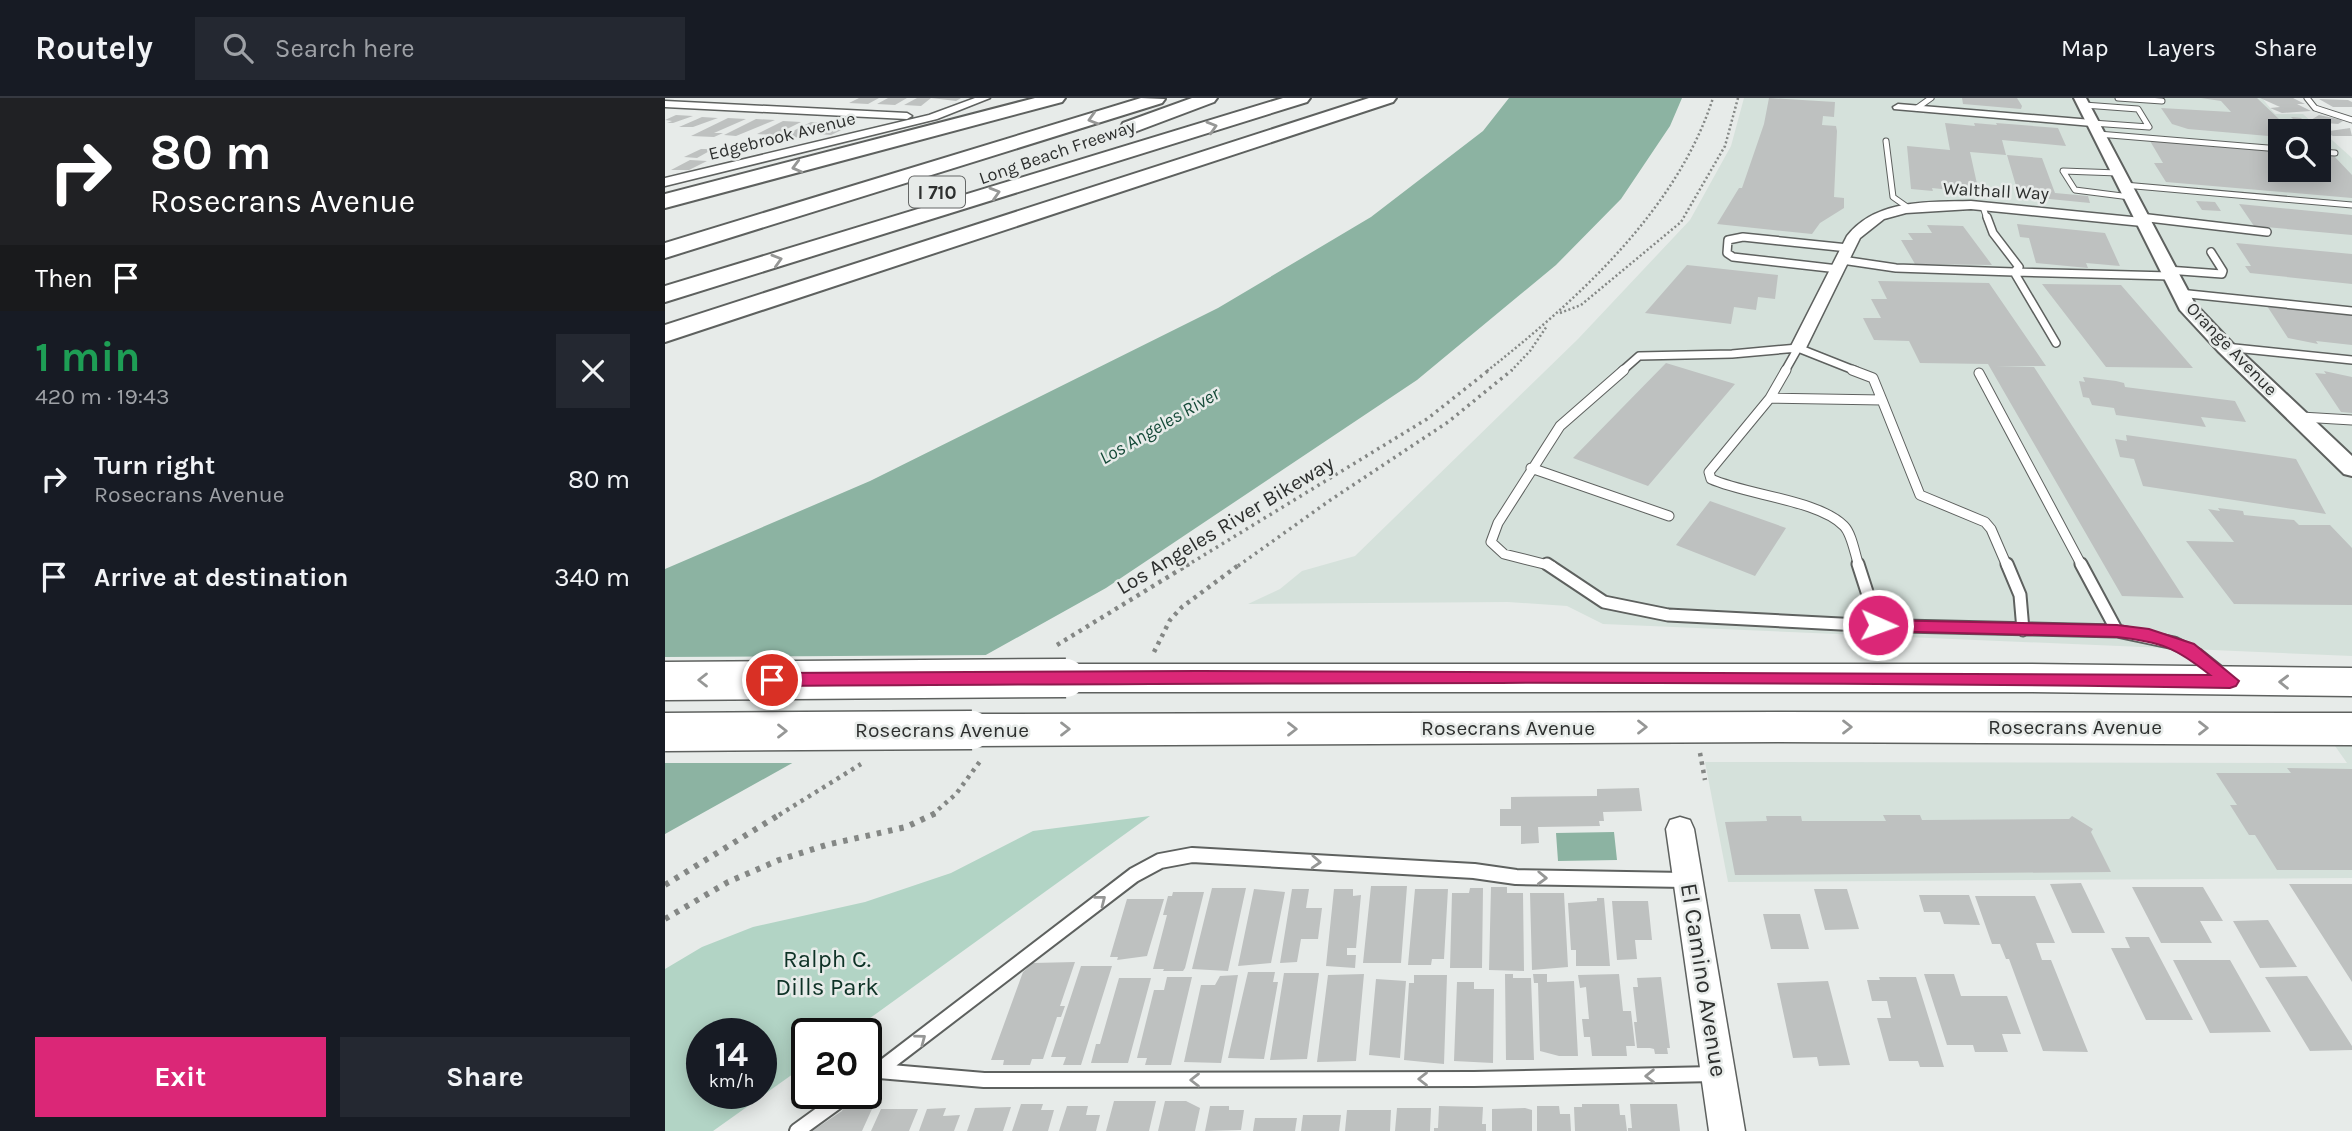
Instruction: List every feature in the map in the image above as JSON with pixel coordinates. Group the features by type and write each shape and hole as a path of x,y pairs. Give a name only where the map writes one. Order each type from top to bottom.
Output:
{"highway":[{"path":"666,189 934,124 1056,98"},
{"path":"665,241 841,185 1074,98"},
{"name":"Long Beach Freeway","path":"665,251 1158,98"},
{"name":"Long Beach Freeway","path":"665,279 1057,152 1208,98"},
{"path":"665,294 1301,98"},
{"path":"665,317 1368,98"},
{"path":"665,334 1387,98"}],"main road":[{"path":"665,681 1056,665 1144,677 2030,678 2352,682"},
{"name":"Rosecrans Avenue","path":"665,732 1737,727 2352,729"}],"street":[{"path":"665,104 934,124 985,98"},
{"name":"Orange Avenue","path":"2079,100 2172,279 2224,347 2301,417 2352,469"},
{"path":"1898,107 2095,128"},
{"name":"Walthall Way","path":"1798,348 1843,259 1864,225 1882,215 1910,209 1948,206 2141,219"},
{"name":"El Camino Avenue","path":"1681,829 1727,1131"}],"lane":[{"path":"1917,108 1931,98"},
{"path":"2118,98 2162,101"},
{"path":"2307,98 2315,108 2352,120"},
{"path":"2079,100 2138,109 2149,127 2095,128"},
{"path":"2095,128 2268,148"},
{"path":"1886,141 1893,197 1910,209"},
{"path":"2331,153 2335,153"},
{"path":"2124,185 2075,190 2063,171 2124,185 2352,205"},
{"path":"1983,207 1993,233 2019,267 2014,272"},
{"path":"2141,219 2267,232"},
{"path":"1843,259 1733,257 1727,253 1725,247 1728,240 1743,237 1896,268 2172,279 2352,311"},
{"path":"2172,279 2222,274 2224,271 2211,252"},
{"path":"2014,272 2056,343"},
{"path":"2224,347 2352,360"},
{"path":"1798,348 1770,398 1709,472 1711,479 1726,486 1821,513 1842,523 1846,527 1878,625"},
{"path":"2022,630 2020,595 1991,529 1985,522 1920,495 1873,378 1798,348 1732,354 1639,356 1560,426 1498,523 1491,542 1504,554 1550,565 1604,602 1668,615 1878,625 2022,630 2117,631 2149,635 2188,648 2230,681"},
{"path":"1979,373 2117,631"},
{"path":"1770,398 1882,400"},
{"path":"2301,417 2352,420"},
{"path":"1531,468 1668,516"},
{"path":"882,1067 1135,875 1160,861 1192,855 1474,871 1516,877 1688,880"},
{"path":"882,1075 984,1080 1473,1079 1718,1074"},
{"path":"797,1131 827,1109"}],"path":[{"name":"Los Angeles River Bikeway","path":"1056,665 1427,419 1549,322 1638,229 1660,200 1680,171 1704,126 1713,98"},
{"path":"1557,314 1581,305 1620,276 1681,222 1725,146 1738,98"},
{"path":"1144,677 1170,620 1182,607 1328,502 1434,433 1492,387 1536,346 1549,322"},
{"path":"665,919 728,882 779,860 826,845 906,827 936,813 956,794 978,765 985,730"},
{"path":"1700,752 1705,780"},
{"path":"665,884 867,760"}],"shaded area":[{"path":"1744,98 2262,98 2275,114 2303,114 2309,119 2268,119 2268,182 2331,182 2331,139 2352,158 2352,656 1603,624 1567,606 1508,602 1248,604 1280,589 1302,571 1355,556 1578,339 1690,220 1731,146"},
{"path":"2335,746 2352,746 2352,878 1728,882 1705,762 2347,763"}],"green space":[{"name":"Ralph C. Dills Park","path":"1150,816 870,1018 791,1018 791,1075 777,1085 777,1018 686,1018 686,1109 744,1109 713,1131 665,1131 665,969 702,947 753,927 865,902 951,873 1033,831"}],"water":[{"name":"Los Angeles River","path":"1509,98 1682,98 1670,126 1621,199 1556,265 1417,380 1106,588 665,834 665,569 870,481 1218,308 1371,217 1483,131"},
{"path":"1614,832 1617,860 1558,861 1556,833"}],"pier":[{"path":"992,655 799,763 665,763 665,657"}],"building":[{"path":"859,98 879,98 868,104 849,103"},
{"path":"888,98 907,98 895,105 877,104"},
{"path":"917,98 931,98 921,106 904,105"},
{"path":"931,98 961,98 956,101"},
{"path":"1769,98 1835,102 1834,117 1823,116 1822,125 1836,126 1834,197 1844,198 1844,208 1820,223 1812,234 1717,224 1739,188 1742,188 1764,124"},
{"path":"1962,98 2017,98 2022,106 2021,109 1963,104"},
{"path":"2201,98 2257,98 2279,119 2268,119 2268,136 2188,129 2172,124 2161,108 2231,112 2221,101"},
{"path":"2260,98 2293,98 2305,104 2297,104 2311,111 2282,113 2270,108 2280,107"},
{"path":"2319,99 2348,100 2352,102 2352,107 2333,107"},
{"path":"676,115 693,116 673,123 667,123 672,121 665,120"},
{"path":"2319,115 2343,121 2338,124 2331,123 2331,119 2313,119"},
{"path":"702,117 718,118 693,127 679,127"},
{"path":"728,118 746,119 714,133 723,133 714,137 691,136"},
{"path":"756,119 775,120 736,136 724,135"},
{"path":"783,121 801,122 775,135 757,134"},
{"path":"811,122 834,124 792,139 779,138"},
{"path":"837,123 852,125 831,135 818,134"},
{"path":"1945,123 1975,126 1974,123 1997,125 1996,123 2058,128 2066,146 2002,140 2006,155 1970,152 1979,193 1932,188 1933,191 1911,189 1907,146 1950,150"},
{"path":"2350,128 2352,136 2333,136 2331,131"},
{"path":"2150,141 2268,151 2268,182 2331,182 2331,156 2334,156 2352,175 2352,198 2166,182 2154,163 2163,163"},
{"path":"701,149 713,149 697,158 684,157"},
{"path":"2007,155 2042,158 2055,193 2088,196 2090,203 2019,196"},
{"path":"690,160 707,161 689,170 671,170"},
{"path":"2196,201 2215,202 2221,211 2202,210"},
{"path":"2239,204 2352,215 2352,235 2254,226"},
{"path":"2017,224 2105,233 2120,266 2086,263 2088,268 2036,263 2029,238 2020,237"},
{"path":"1927,225 1963,226 1992,265 1915,264 1901,240 1913,240 1908,233 1932,233"},
{"path":"2236,243 2352,254 2352,284 2250,273 2245,266 2251,266"},
{"path":"1687,265 1778,275 1775,299 1758,297 1756,310 1734,307 1731,324 1645,313"},
{"path":"1878,281 1989,283 2046,366 1996,366 2034,367 2184,598 2122,596 1988,364 1920,363 1909,341 1874,340 1863,318 1881,318 1871,299 1887,299"},
{"path":"2042,284 2121,285 2193,368 2106,367"},
{"path":"2267,306 2352,315 2352,345 2316,341 2318,344 2288,338"},
{"path":"1666,363 1735,384 1648,486 1573,458"},
{"path":"2324,371 2352,377 2352,413 2341,412 2315,373 2326,374"},
{"path":"2083,377 2116,381 2124,383 2125,387 2235,401 2246,422 2201,417 2206,427 2116,415 2114,408 2092,405 2089,398 2083,397 2079,381 2085,382"},
{"path":"2126,435 2296,459 2326,514 2143,486 2134,459 2120,457 2115,439 2127,441"},
{"path":"1710,501 1786,528 1755,576 1676,545"},
{"path":"2218,508 2243,511 2244,515 2294,520 2299,525 2330,525 2352,548 2352,605 2234,604 2186,541 2234,542 2208,509 2220,511"},
{"path":"2287,768 2352,769 2352,870 2277,870 2255,835 2249,835 2230,805 2237,805 2216,773 2291,773"},
{"path":"1639,788 1642,811 1603,812 1604,821 1599,821 1600,826 1538,827 1539,843 1521,844 1521,826 1500,826 1500,809 1511,809 1511,797 1597,796 1597,789"},
{"path":"1883,815 1920,815 1922,820 2069,819 2072,816 2093,829 2091,832 2111,872 1735,875 1725,822 1767,821 1766,816 1801,816 1802,821 1886,821"},
{"path":"2081,883 2105,933 2072,933 2050,884"},
{"path":"2289,884 2352,884 2352,982"},
{"path":"1371,886 1407,886 1401,963 1363,963"},
{"path":"1491,887 1507,887 1507,893 1523,893 1524,971 1489,970"},
{"path":"2132,887 2203,887 2223,921 2200,921 2212,943 2161,943"},
{"path":"1212,888 1246,888 1228,971 1192,969"},
{"path":"1470,888 1483,888 1482,968 1450,968 1452,893 1469,893"},
{"path":"1254,889 1285,892 1271,963 1238,966"},
{"path":"1292,889 1309,889 1306,908 1322,908 1318,939 1301,939 1297,962 1280,963"},
{"path":"1334,889 1353,889 1353,896 1361,895 1356,948 1347,948 1347,955 1356,955 1355,968 1326,966"},
{"path":"1415,889 1448,889 1444,959 1432,959 1431,965 1408,965"},
{"path":"1814,889 1847,889 1859,929 1825,930"},
{"path":"1173,892 1204,892 1185,968 1183,971 1163,971 1164,969 1153,969 1167,915 1163,915 1168,896 1172,896"},
{"path":"1530,893 1564,893 1568,967 1532,970"},
{"path":"1919,895 1969,895 1980,925 1944,924 1940,912 1924,912"},
{"path":"1975,896 2035,896 2055,943 2036,943 2042,960 2051,960 2088,1052 2043,1051 2009,959 2006,959 2000,944 1992,944"},
{"path":"1597,898 1604,898 1610,966 1576,966 1576,950 1571,950 1568,903 1597,901"},
{"path":"1127,899 1164,899 1147,956 1117,960 1118,957 1110,957"},
{"path":"1612,901 1648,901 1652,940 1635,940 1637,959 1617,960"},
{"path":"1763,914 1800,914 1809,949 1771,949"},
{"path":"2268,920 2297,967 2260,968 2233,921"},
{"path":"2125,937 2149,937 2193,1020 2146,1020 2111,948 2130,948"},
{"path":"2173,960 2230,960 2271,1032 2210,1033"},
{"path":"1075,962 1060,1006 1065,1006 1061,1017 1057,1017 1043,1059 1032,1059 1030,1065 1003,1065 1004,1060 991,1060 1023,972 1033,963"},
{"path":"1081,966 1112,966 1081,1065 1063,1065 1066,1057 1051,1057"},
{"path":"1248,972 1275,972 1273,982 1278,982 1264,1059 1228,1058"},
{"path":"1284,973 1319,973 1307,1059 1270,1060"},
{"path":"1364,974 1356,1061 1317,1062 1328,975"},
{"path":"1505,974 1513,974 1513,978 1531,978 1534,1060 1506,1060"},
{"path":"1533,974 1547,974 1547,982 1574,981 1578,1056 1559,1056 1540,1051 1538,983 1534,983"},
{"path":"1619,974 1623,1011 1631,1011 1635,1046 1626,1046 1627,1056 1592,1056 1590,1037 1584,1037 1582,1019 1589,1019 1586,987 1580,988 1578,975"},
{"path":"1924,974 1954,974 1961,996 2007,996 2021,1034 2002,1034 2008,1052 1975,1052 1973,1045 1947,1045"},
{"path":"1238,975 1221,1063 1184,1062 1201,985 1215,985 1220,976"},
{"path":"1414,975 1447,975 1444,1064 1404,1060 1409,983 1414,983"},
{"path":"2307,976 2352,1050 2310,1051 2265,977"},
{"path":"1167,977 1192,977 1171,1065 1145,1065 1147,1058 1137,1058 1154,990 1164,990"},
{"path":"1661,977 1670,1048 1667,1048 1668,1054 1655,1054 1654,1049 1650,1048 1637,1048 1634,1022 1637,1022 1633,987 1638,987 1637,978"},
{"path":"1879,977 1916,977 1944,1067 1920,1067 1918,1061 1889,1061 1877,1018 1891,1018 1887,1001 1872,1001 1867,980 1880,980"},
{"path":"1119,978 1151,978 1128,1063 1091,1063 1096,1044 1100,1044"},
{"path":"1376,979 1406,981 1400,1058 1369,1055"},
{"path":"1828,981 1850,1065 1819,1066 1817,1057 1793,1058 1777,983"},
{"path":"1457,982 1474,982 1474,989 1494,989 1493,1063 1454,1061"},
{"path":"1114,1101 1156,1101 1149,1131 1106,1131"},
{"path":"1165,1101 1186,1101 1200,1108 1195,1131 1158,1131"},
{"path":"1021,1104 1043,1104 1041,1110 1054,1110 1048,1131 1012,1131"},
{"path":"1582,1104 1619,1104 1620,1115 1625,1115 1627,1131 1575,1131 1574,1107 1582,1107"},
{"path":"1630,1104 1677,1104 1680,1131 1628,1131 1628,1128 1632,1128"},
{"path":"1067,1106 1088,1106 1086,1115 1100,1115 1096,1131 1059,1131"},
{"path":"1210,1106 1229,1106 1229,1110 1244,1110 1241,1130 1205,1131"},
{"path":"1439,1106 1483,1107 1482,1124 1486,1124 1486,1131 1434,1131 1434,1128 1438,1128"},
{"path":"1537,1106 1559,1106 1560,1114 1570,1114 1571,1131 1537,1131"},
{"path":"1011,1107 1003,1131 967,1131 975,1108"},
{"path":"946,1108 943,1116 960,1115 954,1131 919,1131 927,1109"},
{"path":"1397,1108 1431,1108 1430,1131 1395,1131"},
{"path":"843,1109 872,1109 862,1131 812,1131"},
{"path":"881,1109 918,1109 909,1131 871,1131"},
{"path":"1492,1109 1532,1110 1532,1131 1492,1131"},
{"path":"1347,1110 1391,1110 1390,1131 1345,1131"},
{"path":"1303,1115 1341,1115 1339,1131 1301,1131"},
{"path":"1255,1118 1297,1118 1295,1131 1253,1131"}],"route":[{"path":"772,680 1199,677 2030,678 2230,681 2188,648 2149,635 2117,631 1878,625"}]}
